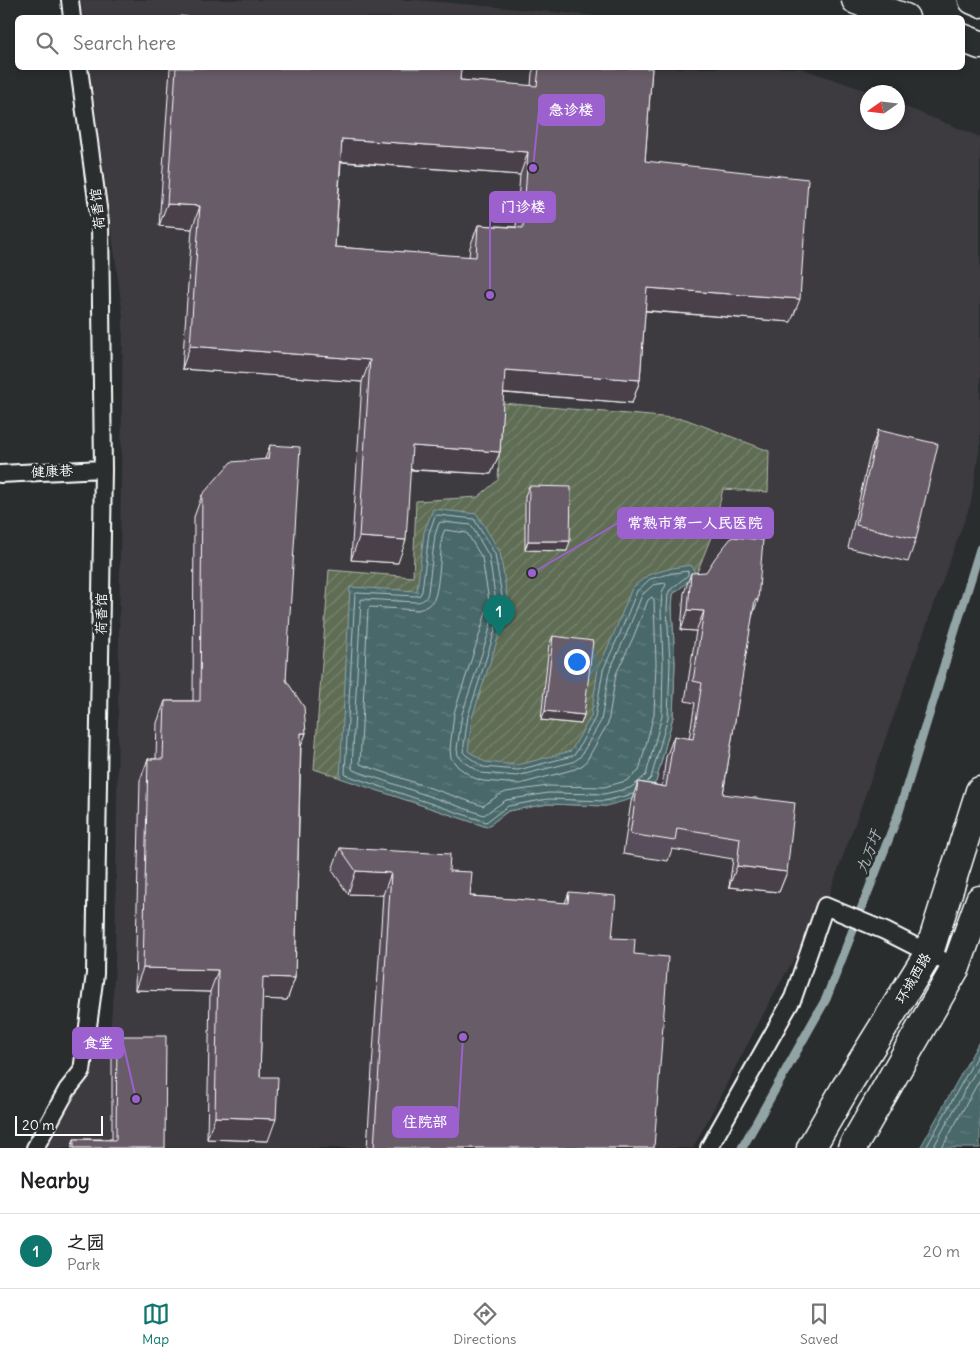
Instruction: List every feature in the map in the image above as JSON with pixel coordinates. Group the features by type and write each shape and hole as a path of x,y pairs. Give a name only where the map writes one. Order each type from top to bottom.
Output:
{"main road":[{"path":"856,0 897,15"},
{"path":"973,0 980,2"},
{"path":"965,39 980,45"},
{"name":"环城西路","path":"811,1148 846,1087 929,953 980,791"},
{"path":"852,1148 956,967 980,900"}],"lane":[{"path":"70,0 72,15"},
{"name":"荷香馆","path":"35,1148 67,1090 82,1071 94,974 103,469 100,222 79,70"},
{"name":"健康巷","path":"0,474 103,469"},
{"path":"709,1148 793,998 825,906 885,930 956,967"}],"shaded area":[{"path":"81,0 416,0 585,15 83,15"},
{"path":"90,70 806,70 860,89 860,130 905,130 905,107 980,137 980,445 971,502 825,906 776,990 693,1148 45,1148 110,1036 115,965 123,317"}],"green space":[{"path":"502,403 685,419 769,451 768,492 723,489 713,532 696,575 673,594 675,663 673,717 656,782 606,806 548,804 508,811 487,827 314,769 329,570 413,577 416,501 478,497 498,480"}],"water":[{"path":"433,509 477,514 500,552 508,602 472,718 468,751 485,762 518,765 571,751 591,716 598,669 632,588 648,575 691,565 696,575 673,594 675,663 673,717 656,782 635,798 606,806 548,804 508,811 487,827 340,778 350,587 417,591 424,532"},
{"path":"980,1040 980,1148 920,1148"}],"building":[{"path":"176,70 461,70 460,80 537,86 539,70 652,70 645,161 808,179 800,299 647,288 640,380 505,370 500,452 412,446 406,540 359,537 370,360 190,346 200,206 167,204","holes":["342,139 528,152 523,228 478,225 476,257 335,247"]},
{"path":"878,430 938,444 916,539 856,525"},
{"path":"270,445 300,447 286,680 304,707 306,733 301,733 295,978 263,977 260,1077 278,1077 276,1119 215,1117 218,970 143,968 148,759 163,759 165,701 200,701 202,495 231,462 268,459"},
{"path":"529,486 571,487 570,541 528,541"},
{"path":"732,537 763,540 758,600 755,600 723,794 795,803 787,872 737,866 740,838 677,828 675,841 630,834 638,782 666,787 674,736 693,739 702,683 693,681 704,611 688,610 691,573 706,572"},
{"path":"553,636 593,641 584,715 545,711"},
{"path":"340,848 450,854 449,871 472,872 470,896 568,903 569,892 616,896 612,938 635,939 634,954 668,957 654,1148 374,1148 391,873 356,871"},
{"path":"117,1036 166,1036 165,1148 74,1148 74,1139 116,1140"}],"waterway":[{"name":"九万圩","path":"742,1148 826,999 898,815 980,549"}],"place":[{"name":"急诊楼","path":"533,168"},
{"name":"门诊楼","path":"490,295"},
{"name":"常熟市第一人民医院","path":"532,573"},
{"name":"之园","path":"499,636"},
{"name":"住院部","path":"463,1037"},
{"name":"食堂","path":"136,1099"}]}
